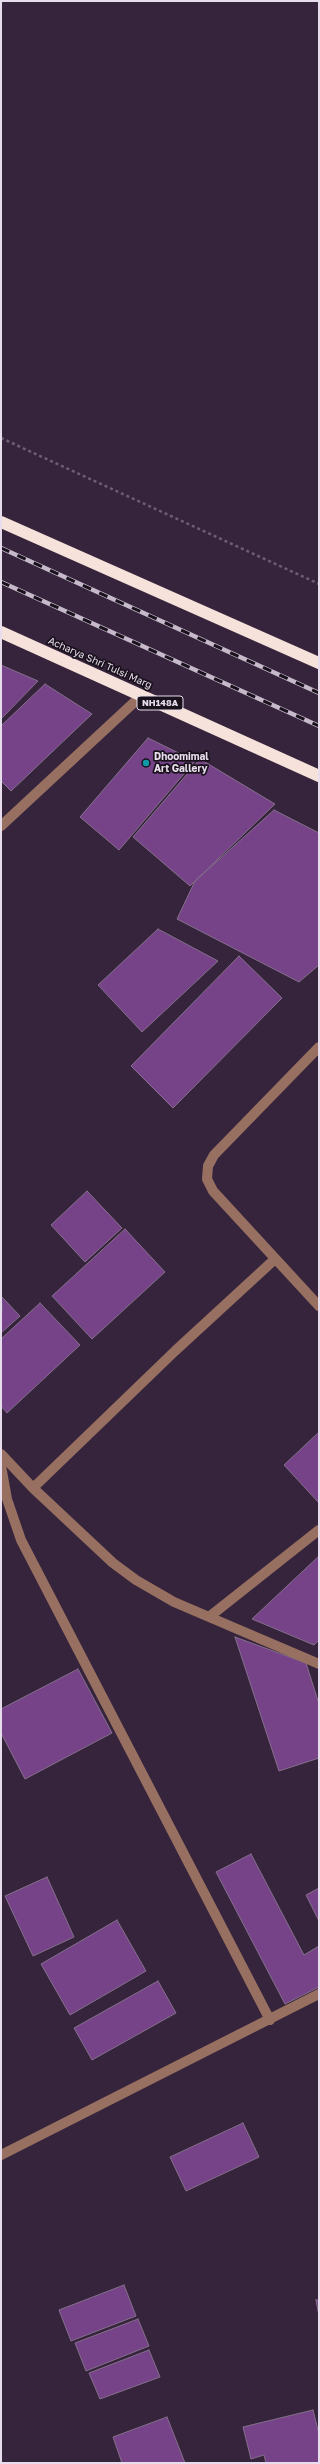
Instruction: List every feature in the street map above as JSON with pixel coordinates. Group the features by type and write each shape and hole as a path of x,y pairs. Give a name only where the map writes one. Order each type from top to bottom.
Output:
{"highway":[{"path":"1,522 319,663"},
{"name":"Acharya Shri Tulsi Marg","path":"1,632 319,776"}],"street":[{"path":"1,826 142,695"},
{"path":"319,1048 214,1155 208,1166 207,1179 213,1191 319,1306"},
{"path":"33,1488 275,1259"},
{"path":"1,1454 33,1488 114,1563 136,1580 155,1592 209,1617 319,1664"},
{"path":"1,1466 7,1499 21,1540 270,2020"},
{"path":"209,1617 319,1530"},
{"path":"1,2155 319,1994"}],"path":[{"path":"1,438 319,584"}],"building":[{"path":"1,665 38,681 1,719"},
{"path":"45,684 92,714 11,791 1,781 1,726"},
{"path":"148,738 195,761 119,850 80,817"},
{"path":"200,759 275,804 190,886 133,837"},
{"path":"274,810 319,833 319,965 299,982 177,919 195,881"},
{"path":"158,929 218,961 142,1032 98,985"},
{"path":"239,956 282,998 173,1108 131,1066"},
{"path":"87,1191 122,1228 85,1262 51,1225"},
{"path":"125,1229 165,1272 92,1339 52,1296"},
{"path":"1,1296 20,1316 1,1333 2,1307"},
{"path":"40,1303 80,1345 7,1413 1,1406 1,1339"},
{"path":"319,1432 319,1503 284,1465"},
{"path":"319,1556 319,1640 314,1645 252,1619"},
{"path":"235,1637 306,1663 319,1704 319,1758 279,1771"},
{"path":"78,1669 112,1733 25,1779 1,1733 1,1709"},
{"path":"251,1854 304,1955 319,1946 319,1987 285,2004 216,1872"},
{"path":"47,1877 74,1937 33,1956 5,1896"},
{"path":"319,1888 319,1921 306,1895"},
{"path":"117,1920 146,1971 70,2015 41,1964"},
{"path":"158,1981 176,2013 92,2060 74,2028"},
{"path":"243,2123 259,2157 186,2191 170,2157"},
{"path":"124,2285 136,2316 71,2341 59,2310"},
{"path":"316,2300 319,2300 319,2316"},
{"path":"138,2319 149,2346 86,2371 75,2343"},
{"path":"149,2350 160,2377 100,2399 89,2373"},
{"path":"313,2410 319,2434 319,2463 266,2463 264,2455 251,2459 243,2427"},
{"path":"167,2417 185,2463 122,2463 113,2437"}],"railway":[{"path":"1,548 319,693"},
{"path":"1,582 319,726"}],"place":[{"name":"Dhoomimal Art Gallery","path":"146,763"}]}
